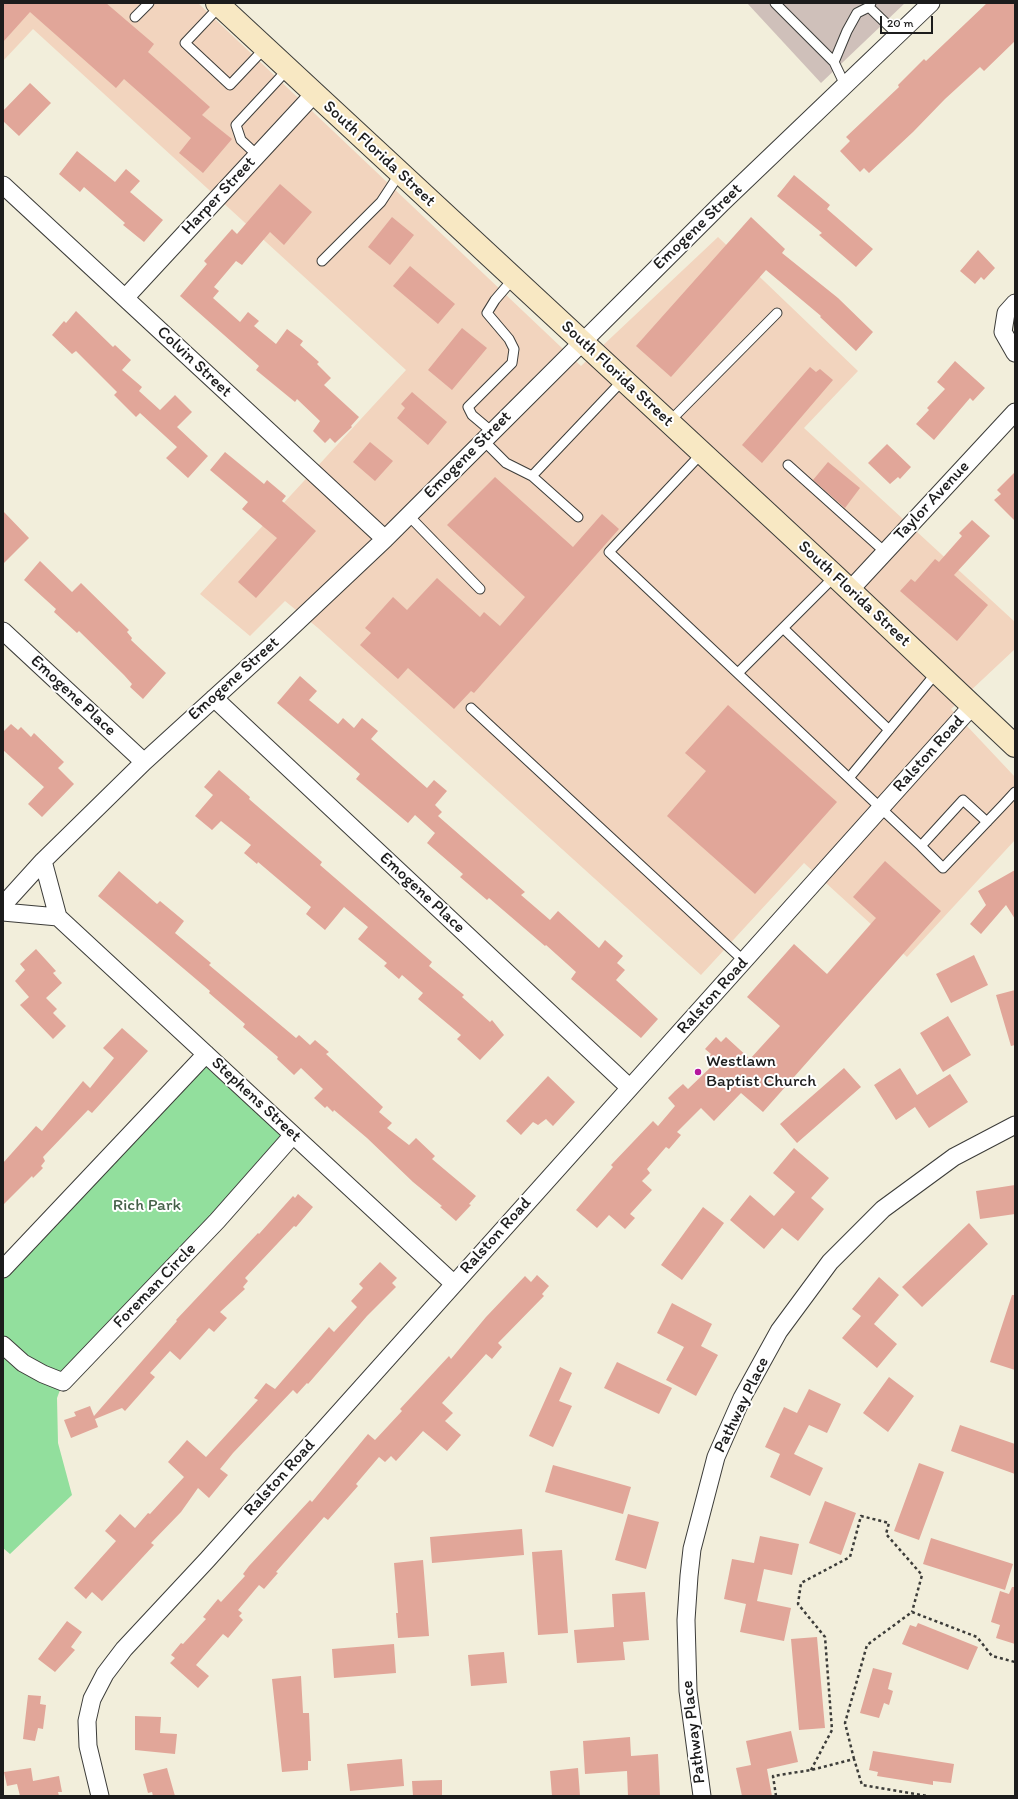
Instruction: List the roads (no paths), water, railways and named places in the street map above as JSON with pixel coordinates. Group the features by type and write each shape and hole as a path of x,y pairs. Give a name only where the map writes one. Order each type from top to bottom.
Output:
{"street":[{"name":"Emogene Street","path":"3,905 43,861 144,762 409,516 581,342 723,202 931,3"},
{"name":"South Florida Street","path":"218,4 842,583 1015,746"},
{"name":"Harper Street","path":"125,298 314,94"},
{"name":"Colvin Street","path":"3,185 385,539"},
{"path":"1015,303 1006,313 1003,332 1015,353"},
{"name":"Taylor Avenue","path":"842,583 885,552 1015,412"},
{"name":"Emogene Place","path":"3,630 144,762"},
{"name":"Emogene Place","path":"214,698 630,1088"},
{"name":"Ralston Road","path":"100,1796 88,1746 87,1721 92,1699 105,1674 124,1649 207,1560 453,1283 973,705"},
{"path":"3,912 58,917 43,861"},
{"name":"Stephens Street","path":"58,917 453,1283"},
{"path":"3,1269 206,1054"},
{"name":"Pathway Place","path":"702,1796 688,1691 686,1620 689,1576 692,1549 716,1457 742,1398 779,1331 830,1262 883,1209 954,1157 1015,1125"},
{"name":"Foreman Circle","path":"3,1344 23,1363 43,1374 63,1382 211,1226 293,1135"}],"lane":[{"path":"135,17 149,3"},
{"path":"775,3 834,62 845,85"},
{"path":"218,4 185,43 230,85 265,48"},
{"path":"834,62 847,31 857,13 870,5 898,35"},
{"path":"257,156 241,140 236,125 288,69"},
{"path":"322,261 381,202 400,173"},
{"path":"513,279 495,300 487,314 509,339 514,349 512,363 468,407 506,463 532,476 578,517"},
{"path":"669,422 777,313"},
{"path":"532,476 623,380"},
{"path":"702,453 609,552 943,868 1015,792"},
{"path":"788,465 885,552"},
{"path":"409,516 480,589"},
{"path":"738,673 784,628 842,583"},
{"path":"784,628 889,730"},
{"path":"849,778 937,672"},
{"path":"471,708 744,961"},
{"path":"921,846 963,800 987,822"}],"place":[{"name":"Westlawn Baptist Church","path":"698,1072"}],"park label":[{"name":"Rich Park","path":"147,1206"}]}
